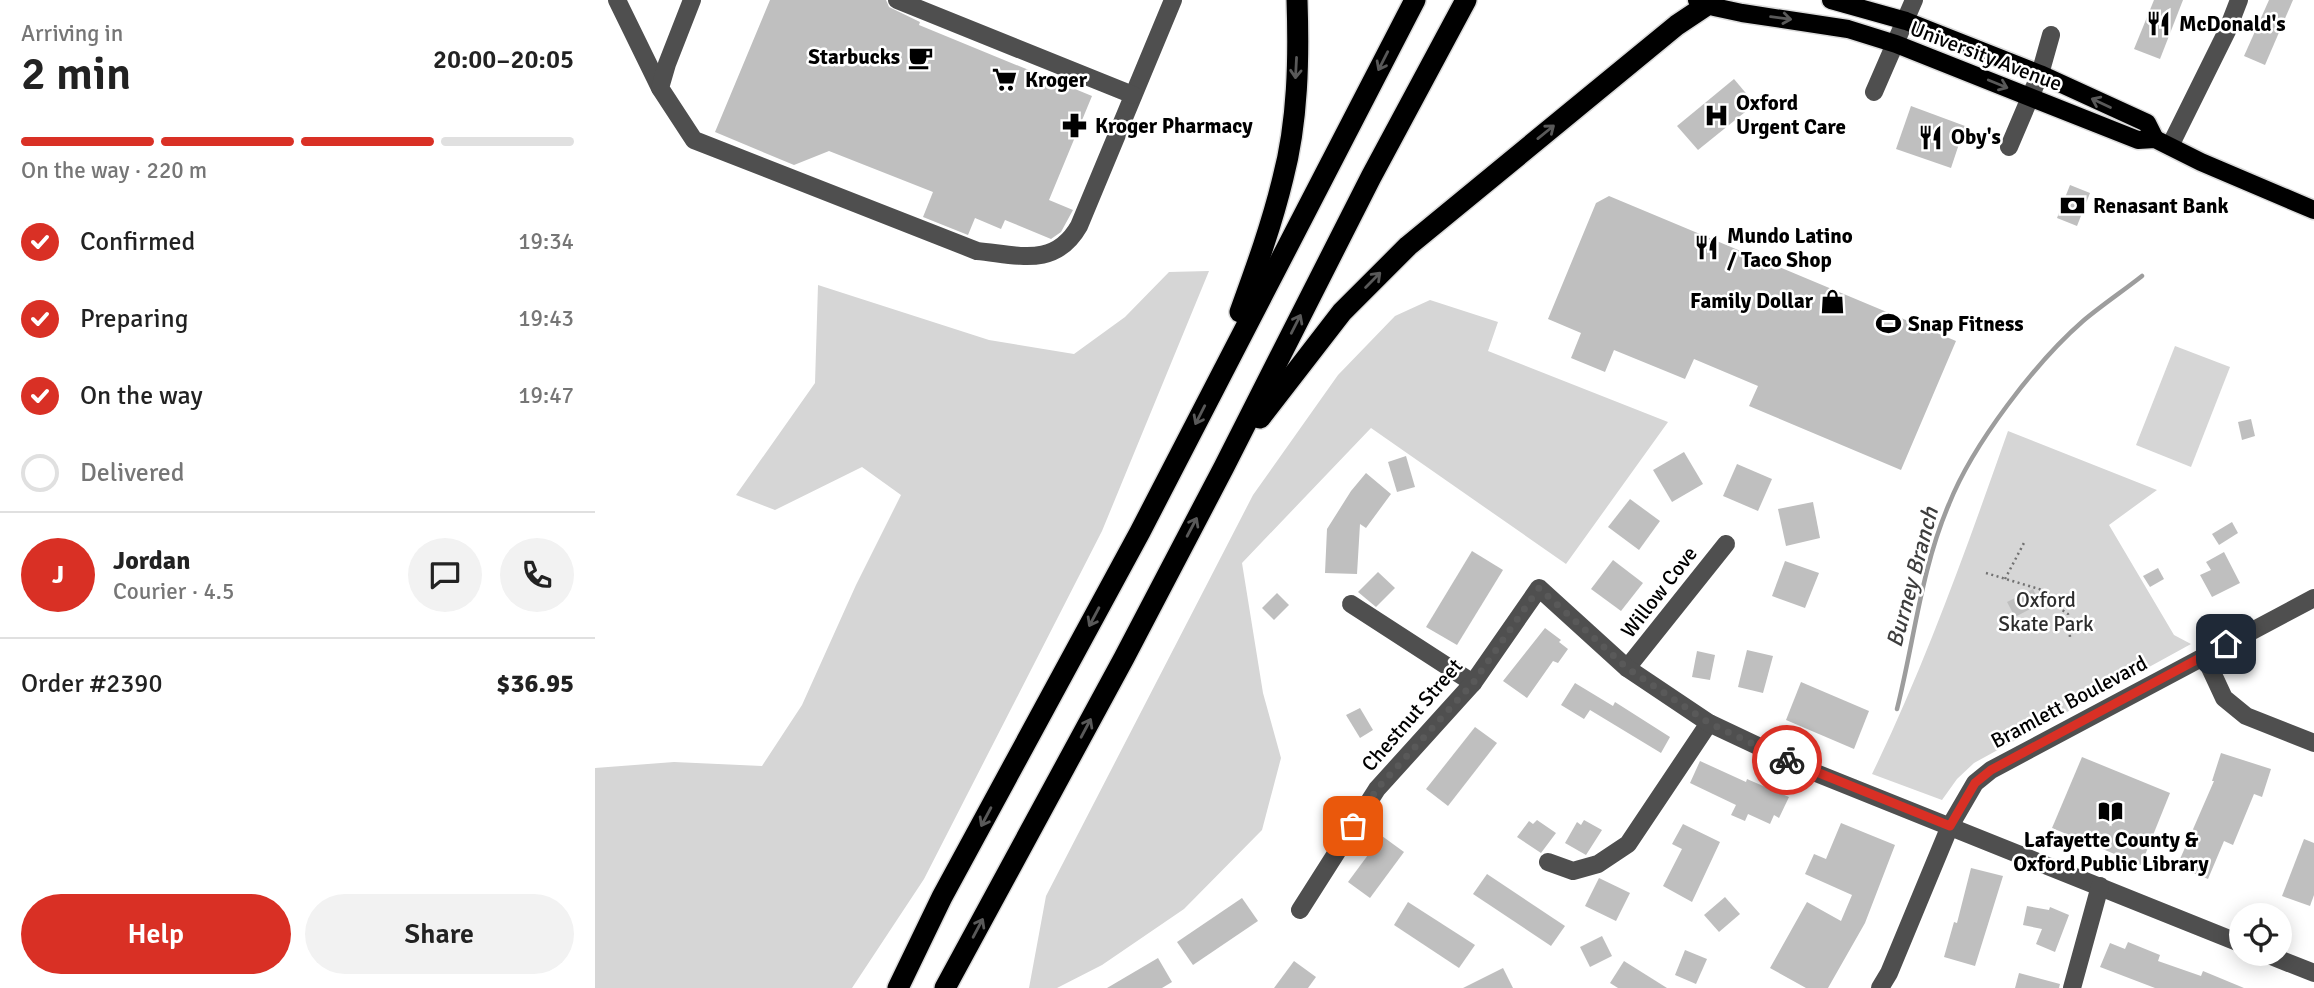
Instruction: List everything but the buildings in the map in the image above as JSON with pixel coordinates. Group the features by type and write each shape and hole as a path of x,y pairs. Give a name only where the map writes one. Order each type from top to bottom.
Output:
{"highway":[{"path":"1215,385 1266,240 1284,175 1294,111 1297,0"},
{"path":"898,988 943,897 1140,532 1415,0"},
{"path":"945,988 1124,658 1371,177 1466,0"},
{"path":"1224,467 1299,364 1342,312 1408,246 1670,30 1706,4"}],"main road":[{"path":"1706,4 1737,0"},
{"name":"University Avenue","path":"1831,0 1906,21 2040,74 2147,123 2163,143"},
{"name":"University Avenue","path":"1706,4 1848,29 1896,44 2137,140 2163,143 2314,210"}],"street":[{"path":"617,0 660,88 694,140 977,251 1025,255 1046,255 1071,240 1173,0"},
{"path":"660,88 692,0"},
{"path":"897,0 1133,95"},
{"path":"1874,92 1914,0"},
{"path":"2163,143 2227,31 2239,0"},
{"path":"2009,147 2040,74 2051,35"},
{"name":"Willow Cove","path":"1627,668 1726,544"},
{"name":"Chestnut Street","path":"1300,910 1377,789 1473,683 1539,588 1627,668"},
{"name":"Bramlett Boulevard","path":"1880,988 1889,973 1950,826 1975,783 1991,770 2314,598"},
{"path":"1351,604 1473,683"},
{"path":"2204,655 2216,684 2231,704 2246,716 2314,743"},
{"path":"1627,668 1709,723 1811,771 2229,939"},
{"path":"1548,862 1573,871 1598,864 1628,844 1709,723"},
{"path":"2072,988 2099,886"},
{"path":"2292,964 2314,973"}],"path":[{"path":"2005,579 2025,541"},
{"path":"1986,573 2049,592 2046,599 2068,614 2070,637"}],"green space":[{"path":"1209,271 1102,531 924,879 852,988 595,988 595,768 674,762 762,766 802,705 856,585 901,495 862,467 775,510 736,495 815,383 818,285 989,340 1074,354 1125,317 1169,272"},
{"path":"1430,300 1498,322 1488,351 1668,422 1566,564 1371,428 1242,563 1263,693 1281,758 1262,830 1184,909 1102,965 1057,988 1029,988 1046,896 1253,495 1338,375 1395,316"},
{"path":"2175,346 2230,367 2191,467 2136,445"},
{"name":"Oxford Skate Park","path":"2008,431 2157,490 2109,525 2174,635 2191,644 1974,763 1957,779 1942,800 1872,774 1928,647"}],"waterway":[{"name":"Burney Branch","path":"1897,709 1931,554 1949,504 1973,456 2007,406 2064,338 2142,276"}],"way so far":[{"path":"1353,826 1377,789 1473,683 1539,588 1627,668 1709,723 1787,760"}],"place":[{"name":"McDonald's","path":"2159,24"},
{"name":"Starbucks","path":"920,57"},
{"name":"Kroger","path":"1005,80"},
{"name":"Oxford Urgent Care","path":"1716,115"},
{"name":"Kroger Pharmacy","path":"1075,126"},
{"name":"Oby's","path":"1931,137"},
{"name":"Renasant Bank","path":"2073,206"},
{"name":"Mundo Latino / Taco Shop","path":"1707,248"},
{"name":"Family Dollar","path":"1833,301"},
{"name":"Snap Fitness","path":"1888,324"},
{"name":"Lafayette County & Oxford Public Library","path":"2111,811"}],"route":[{"path":"1787,760 1950,826 1975,783 1991,770 2226,644"}]}
